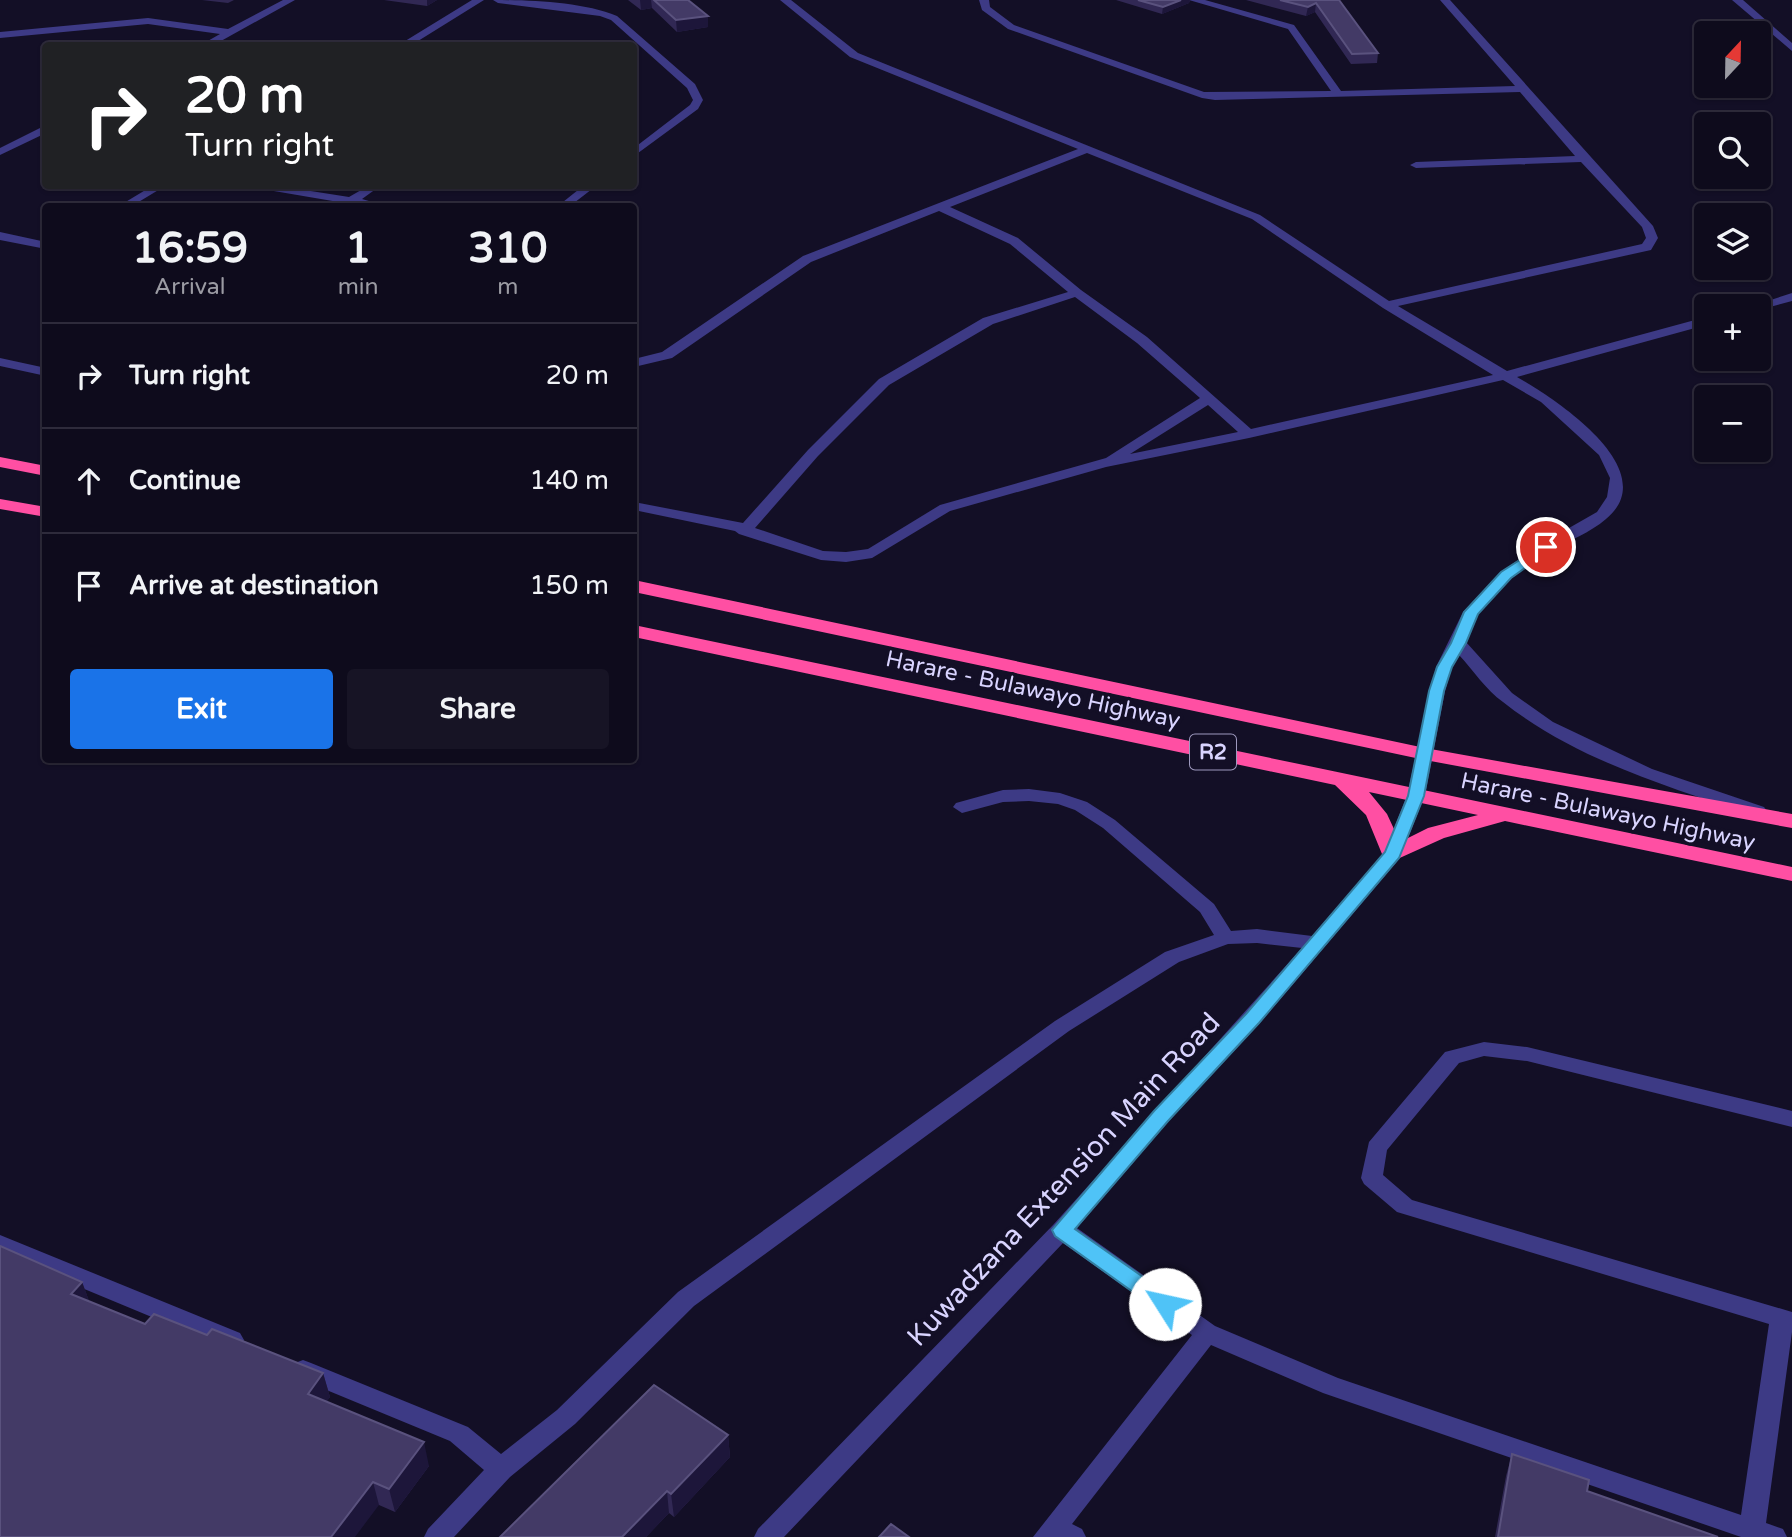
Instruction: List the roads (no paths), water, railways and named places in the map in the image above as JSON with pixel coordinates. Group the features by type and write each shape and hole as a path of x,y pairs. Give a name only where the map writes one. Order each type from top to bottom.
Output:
{"highway":[{"path":"0,462 42,470"},
{"path":"0,504 42,511"},
{"name":"Harare - Bulawayo Highway","path":"637,587 1425,754 1788,820"},
{"name":"Harare - Bulawayo Highway","path":"637,632 1792,874"},
{"path":"1339,779 1365,797 1380,818 1393,854 1436,833 1506,816"}],"street":[{"path":"211,42 290,0"},
{"path":"409,42 479,0"},
{"path":"498,0 602,13 614,18 634,42"},
{"name":"Kuwadzana Extension Main Road","path":"767,1537 1062,1230 1161,1116 1252,1019 1393,854 1416,796 1444,667 1471,612 1506,575 1546,547 1603,515 1614,497 1617,478 1605,453 1546,399 1387,305 1256,217 854,55 785,0"},
{"path":"984,0 985,8 1011,27 1202,95 1228,98 1525,89"},
{"path":"1194,0 1294,29 1338,94"},
{"path":"1387,305 1647,247 1653,237 1647,226 1584,159 1445,0"},
{"path":"1737,0 1792,48"},
{"path":"0,35 148,21 229,32"},
{"path":"637,151 694,107 698,100 691,86 638,47"},
{"path":"0,152 42,130"},
{"path":"637,362 667,355 807,259 1086,150"},
{"path":"1416,165 1584,159"},
{"path":"130,203 154,189"},
{"path":"280,189 363,203"},
{"path":"351,201 370,189"},
{"path":"566,203 586,189"},
{"path":"942,208 1014,241 1077,293 1142,340 1249,434"},
{"path":"0,236 42,245"},
{"path":"744,531 813,453 884,382 988,321 1035,304 1077,293"},
{"path":"1771,303 1792,297"},
{"path":"637,507 739,527 744,531 821,555 846,557 872,553 945,508 1104,463 1249,434 1505,376 1694,324"},
{"path":"0,362 42,371"},
{"path":"1104,463 1209,398"},
{"path":"1458,643 1506,697 1548,726 1646,773 1788,820"},
{"path":"962,807 1003,796 1029,795 1060,799 1081,806 1109,824 1206,908 1226,937"},
{"path":"437,1537 501,1469 566,1417 686,1299 854,1174 1062,1026 1172,957 1226,937 1257,936 1317,943"},
{"path":"1062,1230 1207,1333 1331,1386 1763,1533 1786,1320 1405,1206 1373,1178 1377,1148 1452,1057 1484,1049 1527,1054 1792,1119"},
{"path":"0,1244 255,1350"},
{"path":"1058,1534 1207,1333"},
{"path":"281,1360 460,1434 501,1469"}]}
